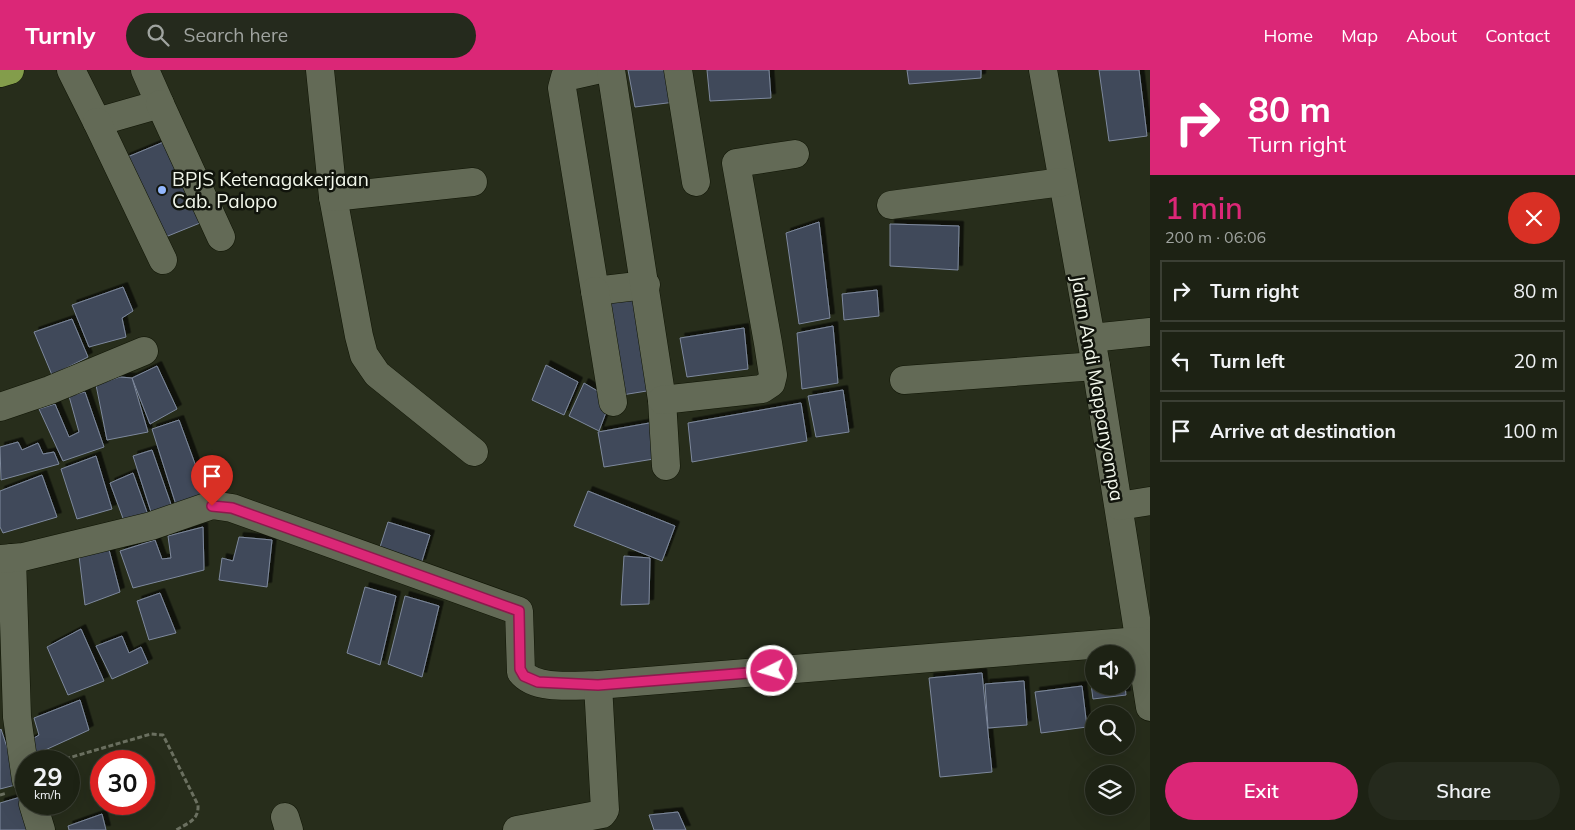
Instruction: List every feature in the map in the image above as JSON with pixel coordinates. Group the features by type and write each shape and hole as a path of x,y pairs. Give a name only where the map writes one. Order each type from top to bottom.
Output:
{"highway":[{"path":"0,72 10,70"}],"street":[{"path":"70,70 97,122 162,260"},
{"path":"145,70 221,238"},
{"path":"320,70 333,197 364,355 378,374 474,452"},
{"path":"596,70 566,78 562,88 613,402"},
{"path":"611,70 646,285 662,400 666,466"},
{"path":"678,70 696,182"},
{"name":"Jalan Andi Mappanyompa","path":"1044,70 1062,182 1096,366 1139,641 1148,674 1150,707"},
{"path":"97,122 160,104"},
{"path":"662,400 762,389 771,383 773,374 736,163 795,154"},
{"path":"333,197 473,182"},
{"path":"891,205 1062,182"},
{"path":"595,292 646,285"},
{"path":"1091,338 1150,332"},
{"path":"0,407 50,390 144,351"},
{"path":"904,380 1096,366"},
{"path":"1119,506 1150,501"},
{"path":"22,750 17,718 6,558 150,526 212,506 232,508 519,611 520,669 524,676 538,682 550,684 598,685 1139,641"},
{"path":"517,830 602,814 604,810 598,685"},
{"path":"36,815 41,830"}],"path":[{"path":"80,755 151,734 163,735 198,805 198,813 194,819 176,830"}],"building":[{"path":"628,70 671,70 675,102 635,107"},
{"path":"707,70 769,70 771,98 710,101"},
{"path":"907,70 981,70 981,78 909,84"},
{"path":"1099,70 1139,70 1147,136 1109,141"},
{"name":"BPJS Ketenagakerjaan Cab. Palopo","path":"166,141 200,223 158,240 125,158"},
{"path":"819,222 830,318 799,324 786,233"},
{"path":"890,224 959,226 958,270 890,266"},
{"path":"123,287 133,311 122,318 126,337 89,347 72,305"},
{"path":"877,290 879,316 844,320 842,294"},
{"path":"643,296 659,389 622,395 604,300"},
{"path":"72,319 88,357 52,375 34,332"},
{"path":"833,326 838,383 802,389 797,333"},
{"path":"744,328 748,369 687,377 680,338"},
{"path":"546,365 578,382 564,415 532,400"},
{"path":"157,366 177,409 150,424 132,378"},
{"path":"120,377 132,378 148,432 107,440 96,385"},
{"path":"584,383 611,399 599,431 569,416"},
{"path":"843,390 849,432 816,437 808,396"},
{"path":"85,392 104,447 63,461 39,409 55,404 69,437 79,432 69,396"},
{"path":"801,403 807,441 692,462 688,423"},
{"path":"179,420 209,502 177,508 152,429"},
{"path":"655,422 660,458 604,467 598,432"},
{"path":"18,442 22,450 38,443 43,454 54,452 59,464 1,480 0,447"},
{"path":"152,450 173,510 152,515 133,456"},
{"path":"96,456 112,509 77,519 61,469"},
{"path":"133,473 148,515 124,521 110,483"},
{"path":"42,475 57,517 3,533 0,527 0,491"},
{"path":"588,491 675,526 662,561 574,526"},
{"path":"388,522 430,535 421,564 380,547"},
{"path":"203,527 204,570 133,588 120,551 155,540 162,559 171,558 168,536"},
{"path":"239,537 272,540 267,587 219,580 222,558 233,561"},
{"path":"108,546 120,592 85,605 79,556"},
{"path":"624,556 650,558 649,604 621,605"},
{"path":"365,587 396,596 380,665 347,653"},
{"path":"160,593 176,633 149,640 137,601"},
{"path":"405,596 439,606 422,677 388,664"},
{"path":"81,629 104,681 68,695 47,647"},
{"path":"122,636 129,653 141,647 148,663 112,679 96,646"},
{"path":"982,673 992,772 940,777 929,678"},
{"path":"1024,681 1027,725 988,728 985,684"},
{"path":"1082,686 1085,727 1041,733 1035,692"},
{"path":"1092,695 1126,695 1093,699"},
{"path":"80,700 89,730 45,750 31,750 29,741 39,735 34,718"},
{"path":"0,730 15,772 15,785 0,789"},
{"path":"15,799 15,815 30,815 34,830 0,830 0,803"},
{"path":"678,812 686,830 654,830 649,815"},
{"path":"102,815 106,830 69,830 68,826"}],"place":[{"name":"BPJS Ketenagakerjaan Cab. Palopo","path":"162,190"}],"route":[{"path":"212,506 232,508 266,522 519,611 520,669 524,676 538,682 598,685 772,671"}]}
